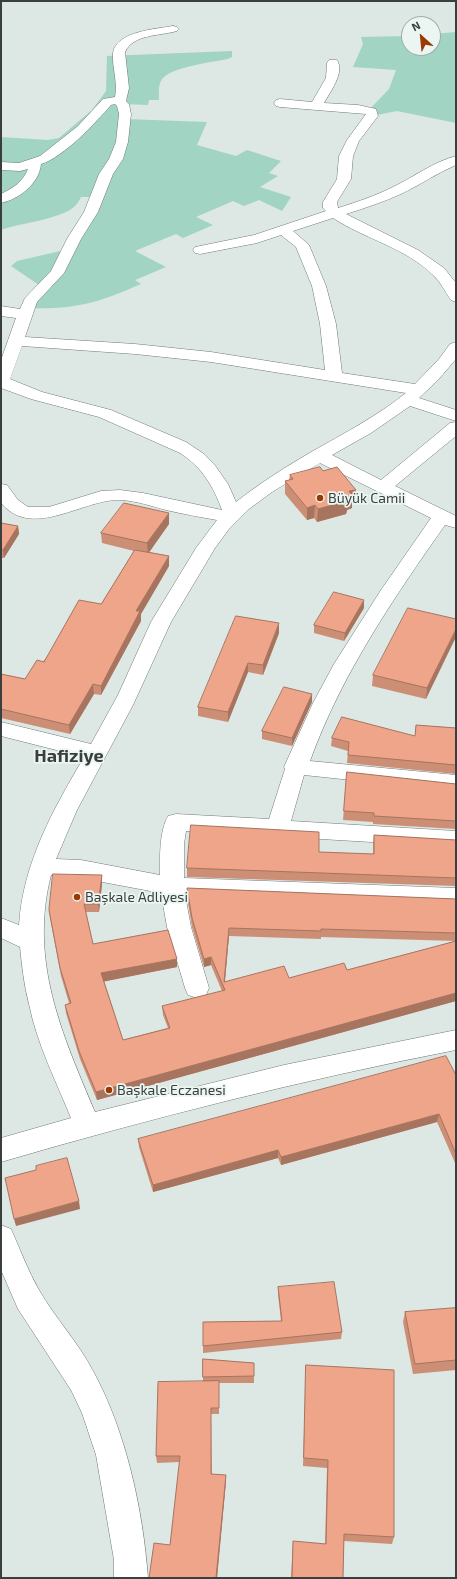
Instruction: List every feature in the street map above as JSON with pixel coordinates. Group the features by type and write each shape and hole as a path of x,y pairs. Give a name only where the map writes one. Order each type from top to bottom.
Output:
{"street":[{"path":"120,102 123,88 119,52 120,47 130,39 137,36 173,29"},
{"path":"316,106 332,78 333,63"},
{"path":"1,166 20,167 35,164 46,159 63,146 93,118 107,102 115,100 120,102 125,108 122,142 116,159 102,183 91,212 74,239 57,273 35,294 30,301 24,314 1,382 33,395 81,407 116,418 191,452 209,468 224,493 231,515"},
{"path":"280,103 371,111 373,114 354,140 346,156 344,179 330,205 336,214 364,230 426,261 444,278 456,297"},
{"path":"200,250 246,242 283,229 369,203 398,190 432,170 456,160"},
{"path":"1,199 22,188 34,170 35,164"},
{"path":"398,190 456,174"},
{"path":"283,229 302,245 319,286 328,324 334,376"},
{"path":"1,312 24,314"},
{"path":"15,340 176,352 334,376 414,395 456,416"},
{"path":"87,1125 62,1066 42,1005 32,942 30,926 34,890 50,843 96,753 123,706 161,623 177,594 208,544 231,515 261,490 384,417 414,395 444,364 456,347"},
{"path":"383,487 456,427"},
{"path":"278,828 286,793 295,767 322,703 354,646 381,604 449,520 318,455"},
{"path":"1,488 13,506 18,510 28,512 51,512 98,497 121,495 137,497 184,509 231,515"},
{"path":"1,729 96,753"},
{"path":"295,767 456,783"},
{"path":"197,988 183,948 176,916 170,862 176,822 456,839"},
{"path":"41,866 81,868 173,886 456,897"},
{"path":"1,928 32,942"},
{"path":"1,1150 87,1125 264,1080 356,1059 456,1040"},
{"path":"1,1238 28,1299 82,1380 96,1409 112,1454 130,1560 131,1578"}],"green space":[{"path":"456,32 456,123 397,111 372,116 369,110 389,89 396,70 353,67 363,44 361,37 401,36 401,56 441,56 441,33"},
{"path":"232,51 232,57 228,59 181,69 165,76 159,85 159,100 149,100 148,105 123,104 125,119 207,122 197,145 236,156 247,150 281,161 269,173 278,176 260,187 291,197 282,211 259,200 244,206 233,201 196,217 213,225 183,238 176,234 135,251 166,267 135,280 141,284 111,296 85,304 58,308 26,308 42,287 11,266 17,261 69,249 97,197 81,197 76,205 62,214 1,230 1,137 48,140 59,138 92,110 106,91 107,56"}],"building":[{"path":"320,467 323,471 337,467 356,490 349,491 352,495 344,498 347,501 318,509 315,505 307,508 285,481 293,479 290,475"},
{"path":"124,503 169,513 147,543 101,533"},
{"path":"1,523 18,526 3,550 1,550"},
{"path":"135,550 169,556 136,611 140,611 101,686 93,684 69,725 1,709 1,674 25,679 37,660 44,662 79,600 101,604"},
{"path":"334,592 364,600 345,633 314,625"},
{"path":"408,608 456,619 456,629 427,688 373,675"},
{"path":"236,616 279,623 263,665 248,663 228,712 198,707"},
{"path":"284,687 312,694 292,738 262,731"},
{"path":"342,717 415,736 416,725 456,728 456,765 348,755 349,742 332,738"},
{"path":"347,772 456,784 456,821 374,816 374,813 344,811"},
{"path":"191,825 319,832 319,852 374,854 374,835 456,840 456,878 187,868"},
{"path":"53,874 102,875 98,904 84,904 93,944 168,930 177,959 101,973 123,1040 170,1028 162,1006 225,990 211,957 204,959 192,918 187,888 456,899 456,933 229,928 224,982 284,966 289,978 344,963 347,970 456,941 456,993 96,1092 79,1051 65,1005 71,1003 60,968 49,910"},
{"path":"446,1056 456,1075 456,1154 439,1114 281,1157 278,1150 153,1185 138,1139"},
{"path":"67,1158 79,1201 14,1219 5,1178 36,1170 36,1166"},
{"path":"334,1282 342,1332 203,1346 203,1322 282,1321 278,1287"},
{"path":"456,1308 456,1360 415,1364 405,1312"},
{"path":"203,1359 254,1363 254,1376 203,1377"},
{"path":"306,1365 394,1370 394,1537 344,1534 343,1578 292,1578 293,1541 326,1544 328,1460 304,1458"},
{"path":"219,1381 219,1408 211,1408 211,1474 226,1475 216,1578 149,1578 154,1543 170,1545 180,1456 156,1456 158,1382"}],"place":[{"name":"Büyük Camii","path":"320,498"},
{"name":"Başkale Adliyesi","path":"77,897"},
{"name":"Başkale Eczanesi","path":"109,1090"}],"district":[{"name":"Hafiziye","path":"69,756"}]}
